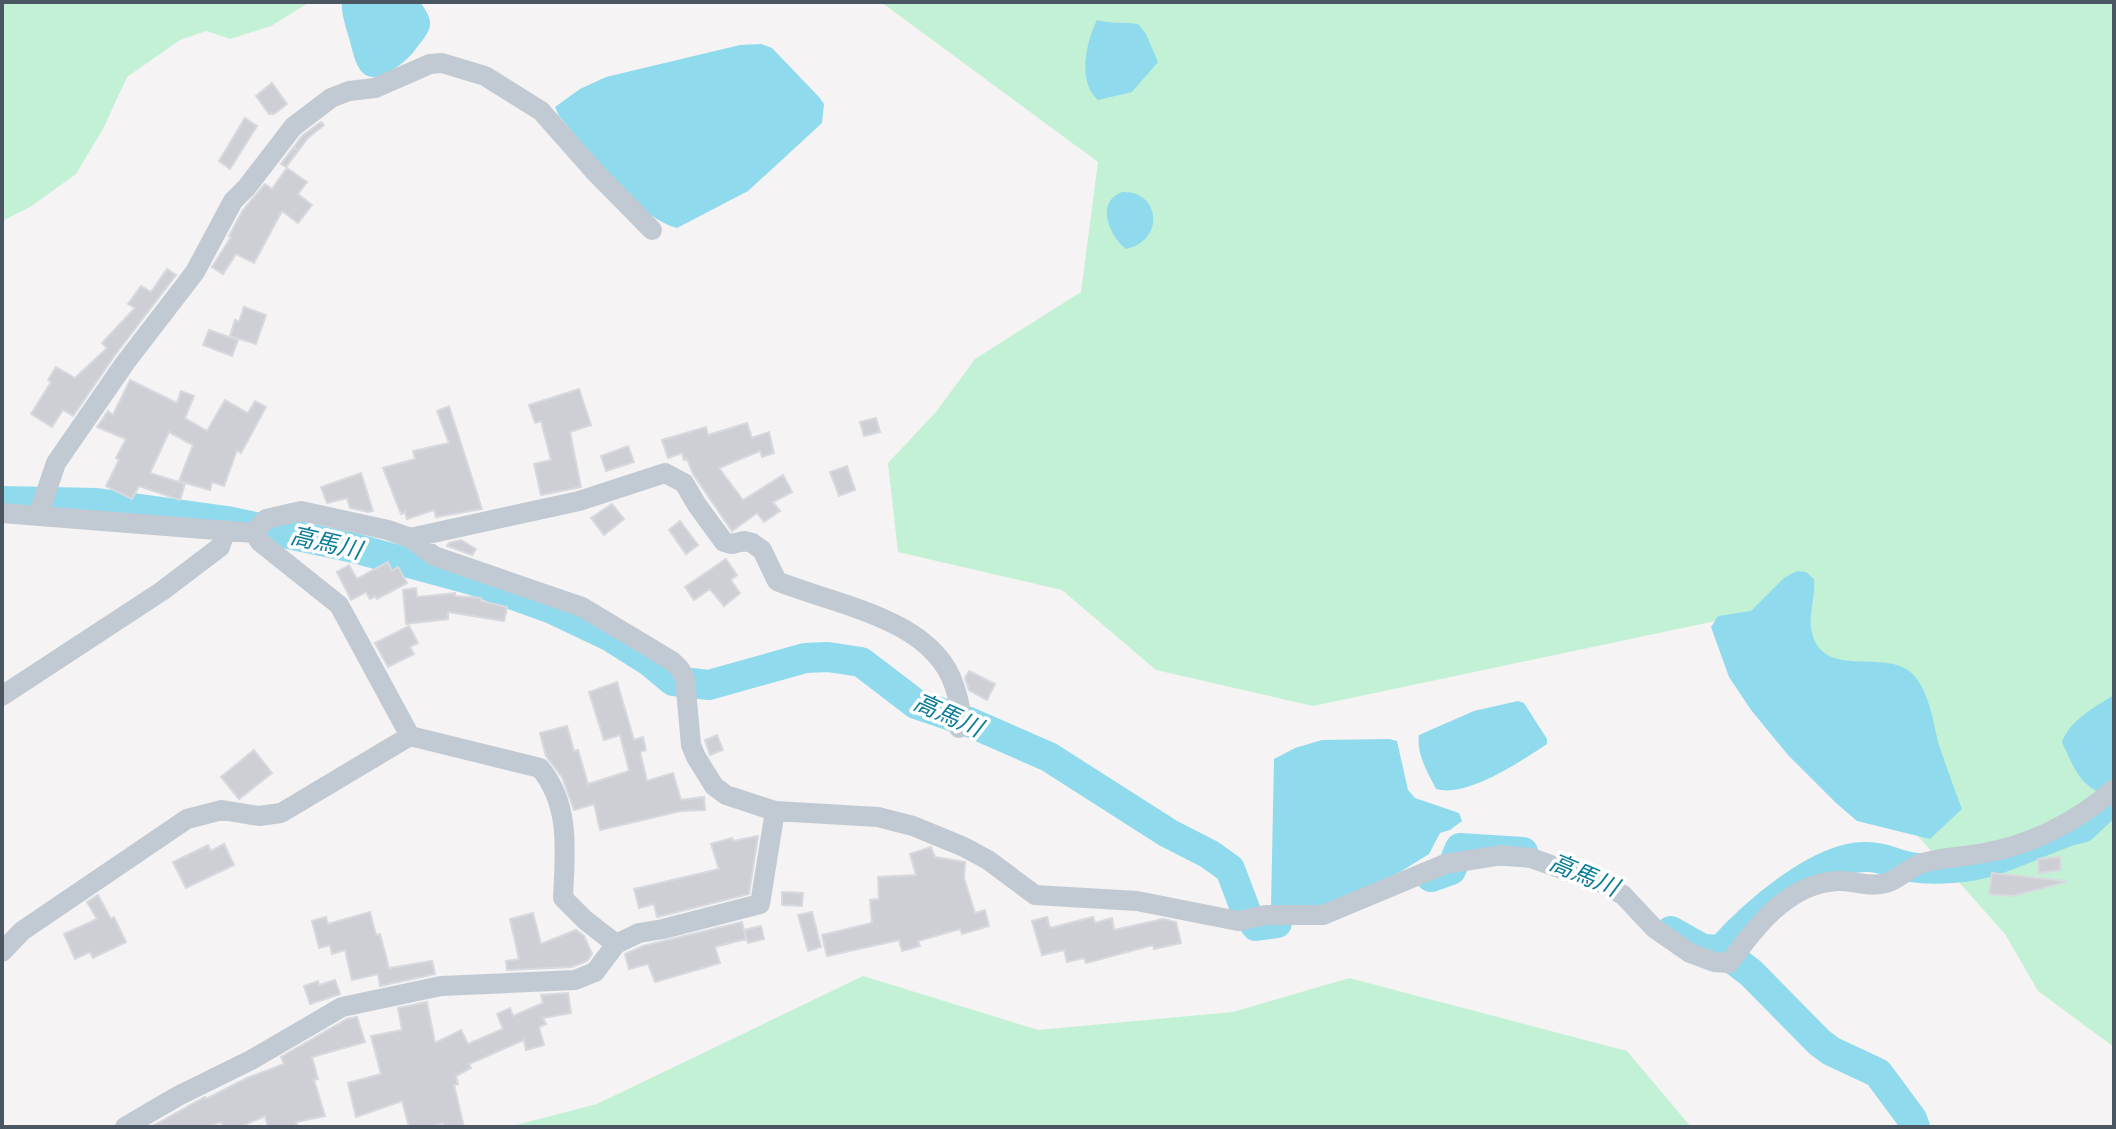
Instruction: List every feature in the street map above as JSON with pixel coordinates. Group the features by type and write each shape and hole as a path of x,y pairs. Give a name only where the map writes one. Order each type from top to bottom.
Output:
{"street":[{"path":"38,516 47,482 56,463 125,363 195,272 233,201 254,180 293,127 331,98 349,91 375,88 430,64 456,66 485,76 541,111 652,230"},
{"path":"410,538 579,501 665,473 684,483 724,542 744,541 762,550 777,581 883,619 933,650 949,670 961,708 959,728"},
{"path":"254,533 266,519 301,511 388,530 410,538 434,556 582,607 672,661 680,669 685,679 691,745 714,786 738,800 775,811 878,817 913,826 988,860 1035,895 1137,901 1238,921 1266,915 1323,915 1445,864 1502,855 1531,858 1602,883 1623,895 1654,928 1690,953 1714,962 1729,963 1753,930 1775,908 1795,895 1836,881 1856,881 1869,885 1885,883 1903,876 1918,864 1985,853 2012,845 2057,827 2096,805 2114,789"},
{"path":"2,513 254,533"},
{"path":"2,696 162,591 220,547 225,532"},
{"path":"254,533 260,542 339,605 410,736"},
{"path":"2,952 22,931 187,819 222,810 259,816 281,813 410,736 540,768 552,783 566,830 563,898 616,944"},
{"path":"125,1127 342,1007 441,986 575,980 595,972 616,944 639,933 760,904 775,811"}],"green space":[{"path":"2,2 310,2 271,26 230,39 206,31 180,40 127,77 103,129 76,174 30,207 2,221"},
{"path":"881,2 2114,2 2114,1047 2038,991 2005,934 1725,619 1313,706 1156,670 1062,590 898,552 888,463 936,412 975,359 1081,292 1098,162"},
{"path":"863,976 1038,1030 1233,1012 1349,978 1627,1051 1691,1127 508,1127 597,1104"}],"water":[{"path":"342,2 420,2 429,17 430,28 399,66 383,75 369,76 360,70 356,61"},
{"path":"1097,20 1138,24 1146,34 1158,62 1132,92 1098,100 1091,92 1086,73 1087,50"},
{"path":"761,44 772,48 819,97 824,104 822,123 748,191 677,228 661,221 629,196 598,163 555,107 580,89 606,77 740,45"},
{"path":"1122,192 1145,199 1153,217 1147,236 1139,244 1126,249 1110,228 1107,211 1109,203"},
{"path":"1797,571 1806,572 1814,579 1811,628 1817,644 1826,654 1838,659 1897,665 1909,671 1921,686 1962,809 1930,839 1857,821 1788,755 1729,677 1711,627 1718,616 1751,611 1784,578"},
{"path":"2114,695 2114,780 2101,793 2081,778 2062,742 2077,721"},
{"path":"1518,701 1524,703 1547,739 1547,744 1478,783 1449,790 1436,789 1421,756 1419,735 1474,711"},
{"path":"1322,740 1397,741 1408,790 1415,798 1459,813 1462,821 1440,833 1429,854 1400,872 1327,907 1271,908 1274,759 1295,748"}],"building":[{"path":"272,83 287,104 274,114 269,114 256,96"},
{"path":"245,118 257,126 230,169 219,161"},
{"path":"321,122 324,125 308,138 286,167 281,164 293,148 297,150 294,147 302,136"},
{"path":"287,168 307,182 298,194 312,205 298,223 282,211 254,263 236,254 223,274 212,267 243,210 265,184 272,189"},
{"path":"167,269 176,275 73,416 63,410 52,427 31,414 51,382 48,380 56,367 75,378 107,348 102,343 135,308 128,304 141,286 151,292"},
{"path":"244,307 266,315 256,344 230,336 235,320 239,322"},
{"path":"209,330 238,340 232,356 203,345"},
{"path":"130,380 177,403 181,391 194,396 185,418 207,431 225,400 248,413 255,401 266,407 241,453 237,450 224,486 212,482 210,490 179,481 193,445 169,432 150,473 185,484 180,500 139,486 132,499 106,486 126,439 97,427 108,411 113,415"},
{"path":"579,389 591,425 570,432 581,487 541,495 534,464 551,460 541,421 535,423 529,405"},
{"path":"449,406 482,509 436,517 434,510 407,519 405,512 401,514 383,468 415,459 413,451 449,443 437,411"},
{"path":"876,418 880,432 864,436 860,422"},
{"path":"747,423 752,438 769,432 774,453 762,457 760,451 719,468 743,500 783,475 792,492 773,502 780,511 764,522 757,513 732,531 693,474 687,459 684,460 682,453 668,458 662,440 706,427 708,435"},
{"path":"628,446 634,462 606,471 601,456"},
{"path":"847,466 855,490 839,496 830,472"},
{"path":"361,473 373,511 350,508 347,498 327,503 321,487"},
{"path":"612,504 624,519 604,535 591,518"},
{"path":"680,521 698,545 686,554 669,530"},
{"path":"461,540 476,549 472,555 447,546"},
{"path":"726,559 737,575 731,580 740,593 724,606 710,589 694,600 685,587"},
{"path":"388,562 392,571 398,567 407,583 377,599 375,596 370,599 366,592 351,600 337,572 349,565 357,579"},
{"path":"416,588 417,597 455,593 455,596 481,598 481,601 507,607 504,621 448,612 448,619 406,624 403,590"},
{"path":"409,626 418,643 410,647 414,654 388,667 375,643"},
{"path":"969,671 995,684 987,700 969,690 965,678"},
{"path":"617,682 634,740 643,737 646,750 640,752 647,781 673,773 681,800 704,797 705,810 681,811 600,830 594,804 574,810 562,777 546,756 540,733 567,726 588,784 626,772 629,770 620,735 604,740 589,692"},
{"path":"717,735 723,750 710,755 705,740"},
{"path":"254,750 272,773 239,799 221,777"},
{"path":"758,836 749,894 657,917 654,904 639,908 634,889 719,869 711,844"},
{"path":"224,844 234,865 186,888 173,862 208,845 211,851"},
{"path":"931,847 935,857 965,862 964,878 975,913 985,910 989,926 962,934 960,929 918,941 920,946 902,951 899,940 827,956 822,935 872,923 870,900 879,899 878,877 916,875 910,854"},
{"path":"2060,857 2061,870 2039,873 2038,859"},
{"path":"1992,873 2066,882 2012,896 1989,894"},
{"path":"782,892 803,893 802,906 782,905"},
{"path":"98,895 111,919 114,917 126,942 93,958 90,952 75,959 64,934 97,919 87,902"},
{"path":"370,912 376,935 380,934 389,968 432,961 435,974 380,986 378,974 352,980 345,950 332,954 330,945 319,948 312,921 326,917 328,924"},
{"path":"812,912 821,947 808,951 798,915"},
{"path":"533,913 541,944 576,930 584,936 592,954 587,961 572,967 507,970 506,961 519,959 510,919"},
{"path":"1047,917 1050,928 1093,917 1095,923 1112,918 1114,930 1163,919 1176,922 1181,943 1154,949 1153,945 1086,963 1084,958 1067,962 1064,950 1042,955 1032,921"},
{"path":"742,922 746,939 715,947 720,963 655,982 648,964 629,969 625,954 643,946"},
{"path":"761,926 764,939 748,943 744,930"},
{"path":"335,980 340,994 310,1004 304,986"},
{"path":"568,993 571,1013 543,1018 546,1024 539,1027 544,1045 526,1050 524,1040 469,1064 471,1068 456,1076 458,1084 454,1085 464,1127 444,1127 443,1123 430,1127 409,1127 402,1101 356,1117 348,1083 381,1074 371,1036 402,1030 398,1008 427,1002 435,1043 461,1030 468,1044 503,1029 497,1014 510,1008 513,1016 543,1003 541,995"},
{"path":"357,1017 365,1042 312,1057 318,1079 314,1080 325,1116 296,1122 298,1127 268,1127 265,1116 240,1127 223,1127 221,1122 208,1127 151,1127 205,1097 284,1064 281,1057 347,1019"}],"waterway":[{"name":"高馬川","path":"2,501 97,503 227,521 354,548 472,580 552,609 611,637 649,661 673,681 709,685 805,658 828,657 861,662 916,704 969,722 1049,757 1168,833 1209,854 1230,869 1247,914 1256,926 1277,923"},
{"name":"高馬川","path":"1721,950 1768,905 1829,865 1868,857 1925,869 1971,866 2082,828 2114,798"},
{"name":"高馬川","path":"1431,877 1451,870 1460,848 1523,852"},
{"name":"高馬川","path":"1671,931 1703,949 1721,950 1751,973 1819,1042 1878,1073 1915,1127"}]}
